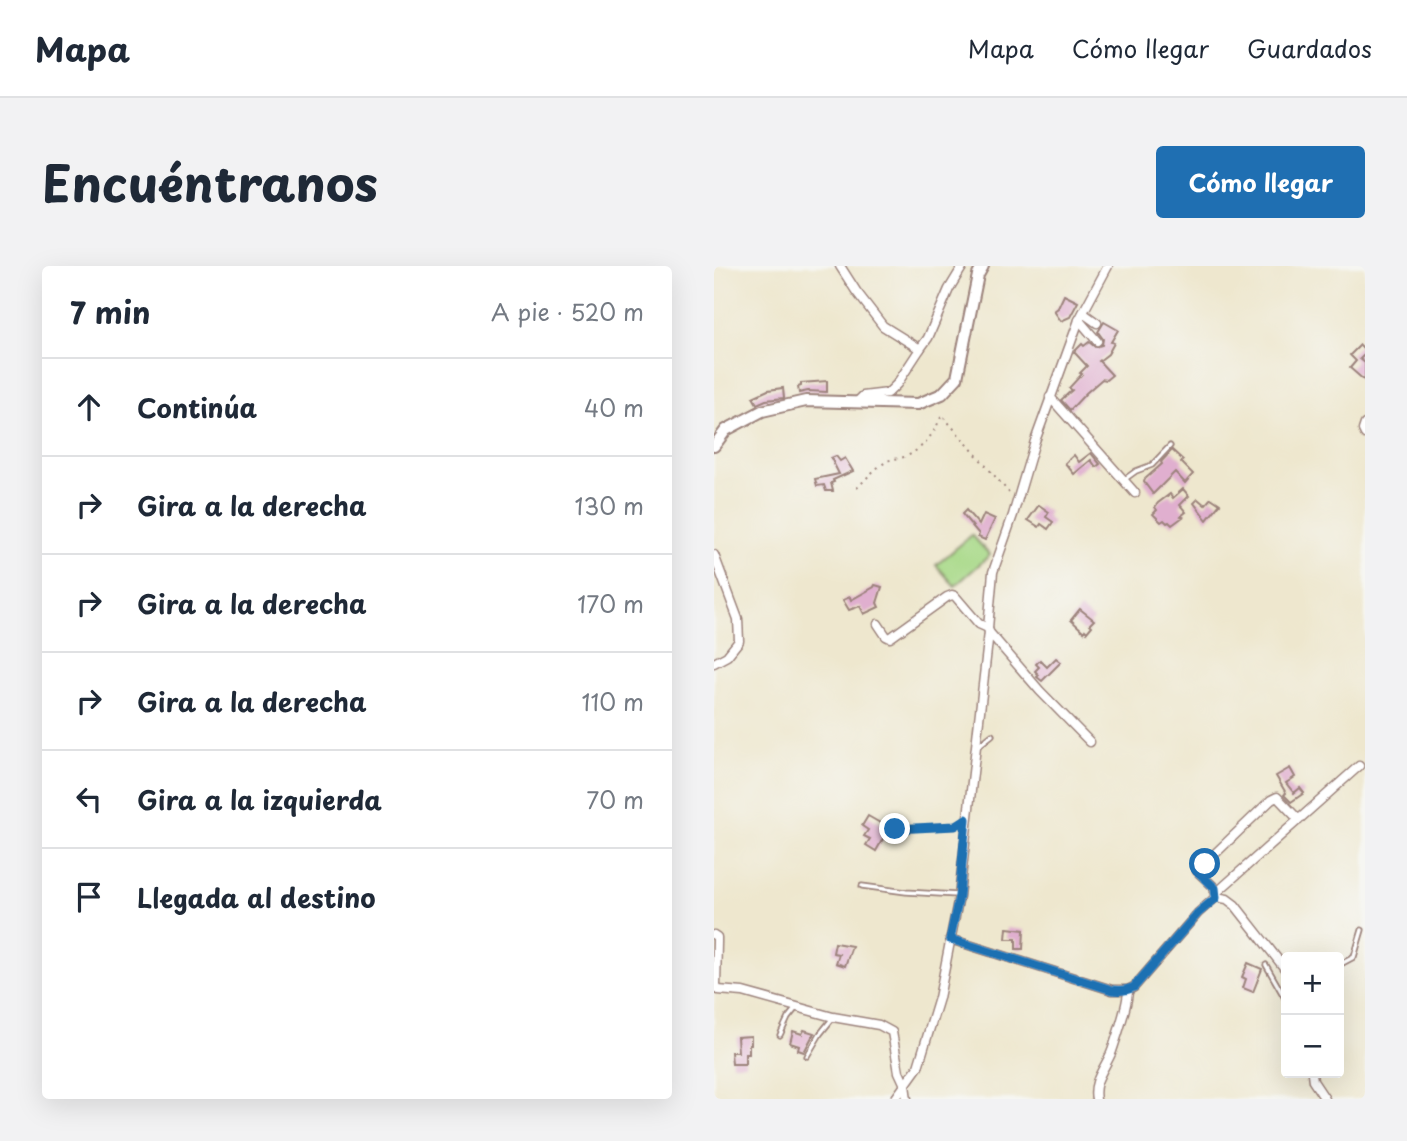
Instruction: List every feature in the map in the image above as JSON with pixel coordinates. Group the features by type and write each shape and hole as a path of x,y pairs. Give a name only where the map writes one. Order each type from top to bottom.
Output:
{"main road":[{"path":"714,446 726,430 762,411 806,401 918,404 942,394 957,377 978,275 983,266"}],"street":[{"path":"841,266 883,326 920,349"},
{"path":"857,402 863,396 888,393 897,384 928,338 949,289 963,266"},
{"path":"895,1099 918,1067 922,1055 939,998 959,896 993,572 1050,397 1081,317 1108,266"},
{"path":"1081,317 1097,323"},
{"path":"1081,317 1097,341"},
{"path":"1050,397 1135,493"},
{"path":"1365,424 1365,434"},
{"path":"714,555 738,619 739,641 727,656 714,663"},
{"path":"878,624 890,638 947,597 955,596 1090,742"},
{"path":"950,939 1112,990 1128,990 1134,987 1215,896 1359,766"},
{"path":"1215,896 1215,888 1197,871 1272,800 1278,797 1299,820"},
{"path":"1215,896 1227,899 1235,905 1281,964"},
{"path":"715,940 718,990 743,992 833,1017 879,1025 892,1032 907,1099"},
{"path":"1096,1099 1097,1083 1112,1051 1127,1003 1128,990"},
{"path":"1313,1078 1325,1099"}],"lane":[{"path":"1124,480 1136,471 1152,465 1170,446"},
{"path":"976,747 992,735"},
{"path":"895,829 955,826 966,819"},
{"path":"862,886 959,896"},
{"path":"1344,962 1354,957 1362,930"},
{"path":"1266,965 1281,991"},
{"path":"780,1035 788,1018 798,1007"},
{"path":"807,1056 833,1017"}],"path":[{"path":"857,488 888,460 905,457 921,447 930,439 942,415 1016,502"}],"green space":[{"path":"972,535 990,555 955,586 936,565"}],"building":[{"path":"1064,295 1078,302 1070,317 1061,321 1054,311"},
{"path":"1104,322 1118,330 1108,354 1099,361 1112,375 1106,380 1102,379 1070,410 1061,400 1072,390 1069,388 1087,366 1074,352 1082,344 1084,346 1089,342 1095,347 1102,345 1103,339 1098,332"},
{"path":"1360,345 1365,350 1360,359 1365,363 1365,381 1350,368 1356,361 1350,355"},
{"path":"827,381 827,392 799,393 798,387 801,383"},
{"path":"783,388 784,398 757,404 753,397 768,390"},
{"path":"1172,450 1193,474 1185,483 1175,472 1153,494 1144,482 1145,479 1162,464"},
{"path":"1091,453 1100,464 1096,467 1091,460 1074,474 1065,463 1074,455 1079,462"},
{"path":"836,456 840,461 845,458 853,471 833,480 833,491 826,491 824,485 817,486 815,479 839,474 831,458"},
{"path":"1183,489 1189,496 1180,505 1186,512 1181,516 1183,517 1172,525 1164,520 1161,522 1153,514 1157,510 1155,507 1170,494 1173,498"},
{"path":"1211,498 1220,504 1207,520 1194,503 1198,499 1205,505"},
{"path":"1039,505 1049,512 1046,517 1053,522 1048,529 1028,520"},
{"path":"966,510 979,525 984,514 995,519 985,540 978,537 979,534 962,514"},
{"path":"875,585 882,587 877,603 879,607 864,614 860,606 849,610 843,600 850,597 851,600"},
{"path":"1080,609 1094,620 1087,632 1071,620"},
{"path":"1056,658 1061,662 1042,681 1037,677 1039,675 1035,671 1039,667 1036,664 1040,660 1047,667"},
{"path":"1290,768 1295,777 1286,783 1294,793 1300,788 1304,793 1291,802 1284,795 1286,793 1276,776"},
{"path":"868,816 889,828 876,851 866,845 870,839 864,836 868,830 862,826"},
{"path":"1007,928 1024,930 1023,949 1016,949 1016,939 1006,939"},
{"path":"835,943 852,946 845,966 836,963 839,954 833,953"},
{"path":"1248,963 1262,969 1253,992 1243,988 1246,979 1242,977"},
{"path":"804,1030 814,1033 804,1052 798,1050 799,1046 790,1043 793,1031 802,1034"},
{"path":"751,1036 745,1064 732,1064 731,1052 738,1052 737,1037"}],"route":[{"path":"895,829 955,826 966,819 959,896 950,939 1120,991 1134,987 1198,913 1216,898 1215,888 1197,871 1205,864"}]}
